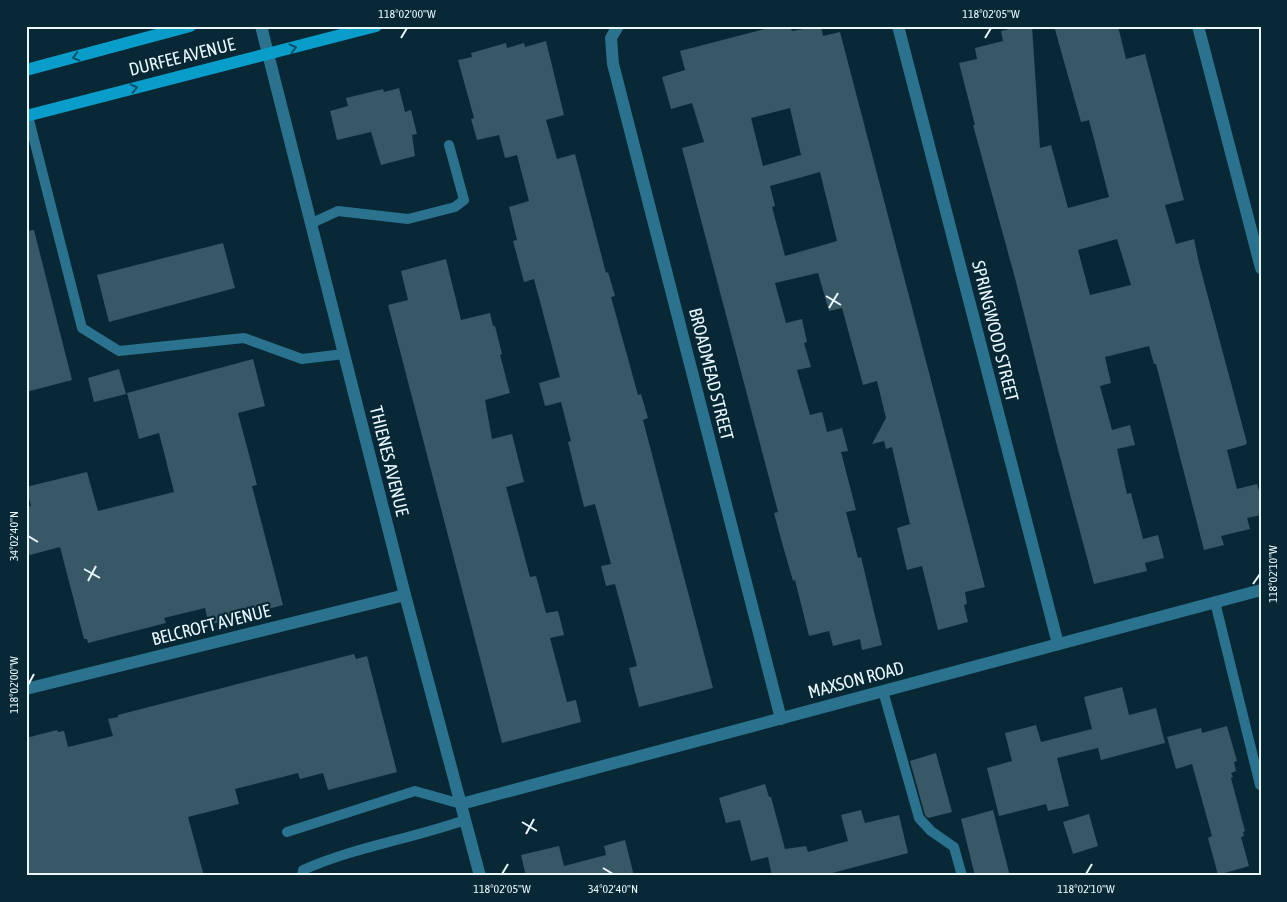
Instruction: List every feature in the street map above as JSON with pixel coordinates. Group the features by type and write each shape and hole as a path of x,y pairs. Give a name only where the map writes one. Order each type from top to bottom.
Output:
{"main road":[{"name":"DURFEE AVENUE","path":"26,70 190,26"},
{"name":"DURFEE AVENUE","path":"27,116 376,26"}],"street":[{"name":"THIENES AVENUE","path":"261,26 405,595 480,876"},
{"name":"BROADMEAD STREET","path":"618,26 611,38 613,64 781,719"},
{"name":"SPRINGWOOD STREET","path":"898,26 1058,644"},
{"path":"1198,26 1261,268"},
{"name":"MAXSON ROAD","path":"461,804 1261,590"},
{"name":"BELCROFT AVENUE","path":"26,689 405,595"}],"lane":[{"path":"27,116 82,328 119,351 244,338 302,359 344,354"},
{"path":"312,223 338,212 408,218 454,207 464,200 449,145"},
{"path":"1215,602 1260,785"},
{"path":"883,691 920,818 930,831 954,847 962,876"},
{"path":"286,832 416,791 461,804"},
{"path":"302,876 303,870 334,856 427,834 465,820"}],"building":[{"path":"776,26 790,26 792,31 821,26 823,36 840,32 985,587 965,592 967,604 964,605 968,622 938,630 922,566 907,570 897,528 910,524 892,447 886,449 884,441 872,444 886,418 877,381 863,385 842,308 829,311 818,273 775,283 786,323 802,319 807,342 804,343 811,367 797,370 810,415 822,412 827,432 842,428 848,451 841,452 856,510 846,512 858,558 861,557 882,645 862,650 860,639 833,646 829,631 809,636 795,580 793,581 774,513 778,512 682,148 704,142 692,103 671,109 662,77 685,70 680,51","holes":["790,108 801,155 763,166 751,118","820,172 837,241 785,256 772,207 775,206 770,186"]},
{"path":"1022,26 1032,26 1040,148 1051,145 1068,208 1109,197 1089,120 1081,122 1054,26 1118,26 1126,59 1145,54 1184,200 1165,205 1176,244 1194,239 1247,443 1227,450 1237,489 1257,484 1261,498 1261,515 1247,518 1250,529 1221,536 1224,545 1204,550 1156,364 1154,364 1149,346 1105,357 1111,383 1100,386 1112,430 1130,425 1135,445 1117,449 1127,494 1131,493 1143,539 1158,535 1164,558 1145,563 1147,571 1094,584 1015,278 973,125 975,125 959,63 977,59 975,48 1003,41 1001,31","holes":["1117,239 1131,285 1090,295 1078,250"]},
{"path":"546,41 564,115 546,120 557,159 575,154 606,273 608,272 615,296 611,297 638,395 641,394 648,418 643,420 713,688 639,707 629,668 637,666 615,584 606,586 601,566 611,564 595,504 584,507 568,442 571,441 561,402 545,406 539,383 560,377 534,279 524,282 513,241 517,240 509,207 529,201 517,155 505,158 499,135 477,140 471,119 474,118 458,60 472,57 471,53 506,43 507,48 524,43 525,47"},
{"path":"399,88 405,112 411,110 417,134 412,135 415,156 381,165 371,132 337,140 330,111 348,106 346,98 383,89 384,92"},
{"path":"34,230 72,380 26,392 26,231"},
{"path":"223,243 235,288 109,322 97,275"},
{"path":"446,259 461,320 490,313 493,326 495,326 510,393 485,400 492,439 512,434 524,482 506,487 530,577 536,576 546,613 558,611 564,635 550,638 567,702 576,700 581,722 502,743 388,305 408,300 401,271"},
{"path":"253,359 265,406 238,413 257,485 252,486 283,605 209,625 205,608 164,618 166,623 88,643 87,639 84,639 60,547 26,556 26,507 31,506 26,487 87,472 98,511 174,492 159,433 139,439 127,393"},
{"path":"119,369 126,394 94,402 88,378"},
{"path":"354,654 356,659 367,656 397,772 328,790 323,773 300,779 298,773 235,789 239,804 188,817 204,876 26,876 26,738 57,730 58,732 64,731 68,747 113,736 108,719 118,717 118,715"},
{"path":"1122,687 1129,715 1156,708 1165,743 1101,760 1098,748 1057,758 1069,806 1048,811 1046,804 999,816 987,768 1012,761 1005,733 1036,725 1041,742 1092,729 1084,697"},
{"path":"1227,726 1237,761 1234,762 1236,771 1231,773 1233,777 1231,778 1245,831 1243,832 1244,836 1241,837 1249,866 1218,875 1208,838 1212,836 1192,764 1176,769 1167,737 1201,728 1202,733"},
{"path":"936,753 952,812 928,818 925,815 910,761"},
{"path":"765,784 769,797 771,797 785,849 806,846 808,852 848,841 841,815 861,810 865,823 899,815 908,853 821,876 772,876 768,857 751,861 740,820 726,823 719,798"},
{"path":"993,810 1010,876 975,876 961,819"},
{"path":"1089,814 1098,846 1073,854 1063,822"},
{"path":"625,840 634,876 526,876 521,855 559,846 564,866 606,855 604,846"}]}
